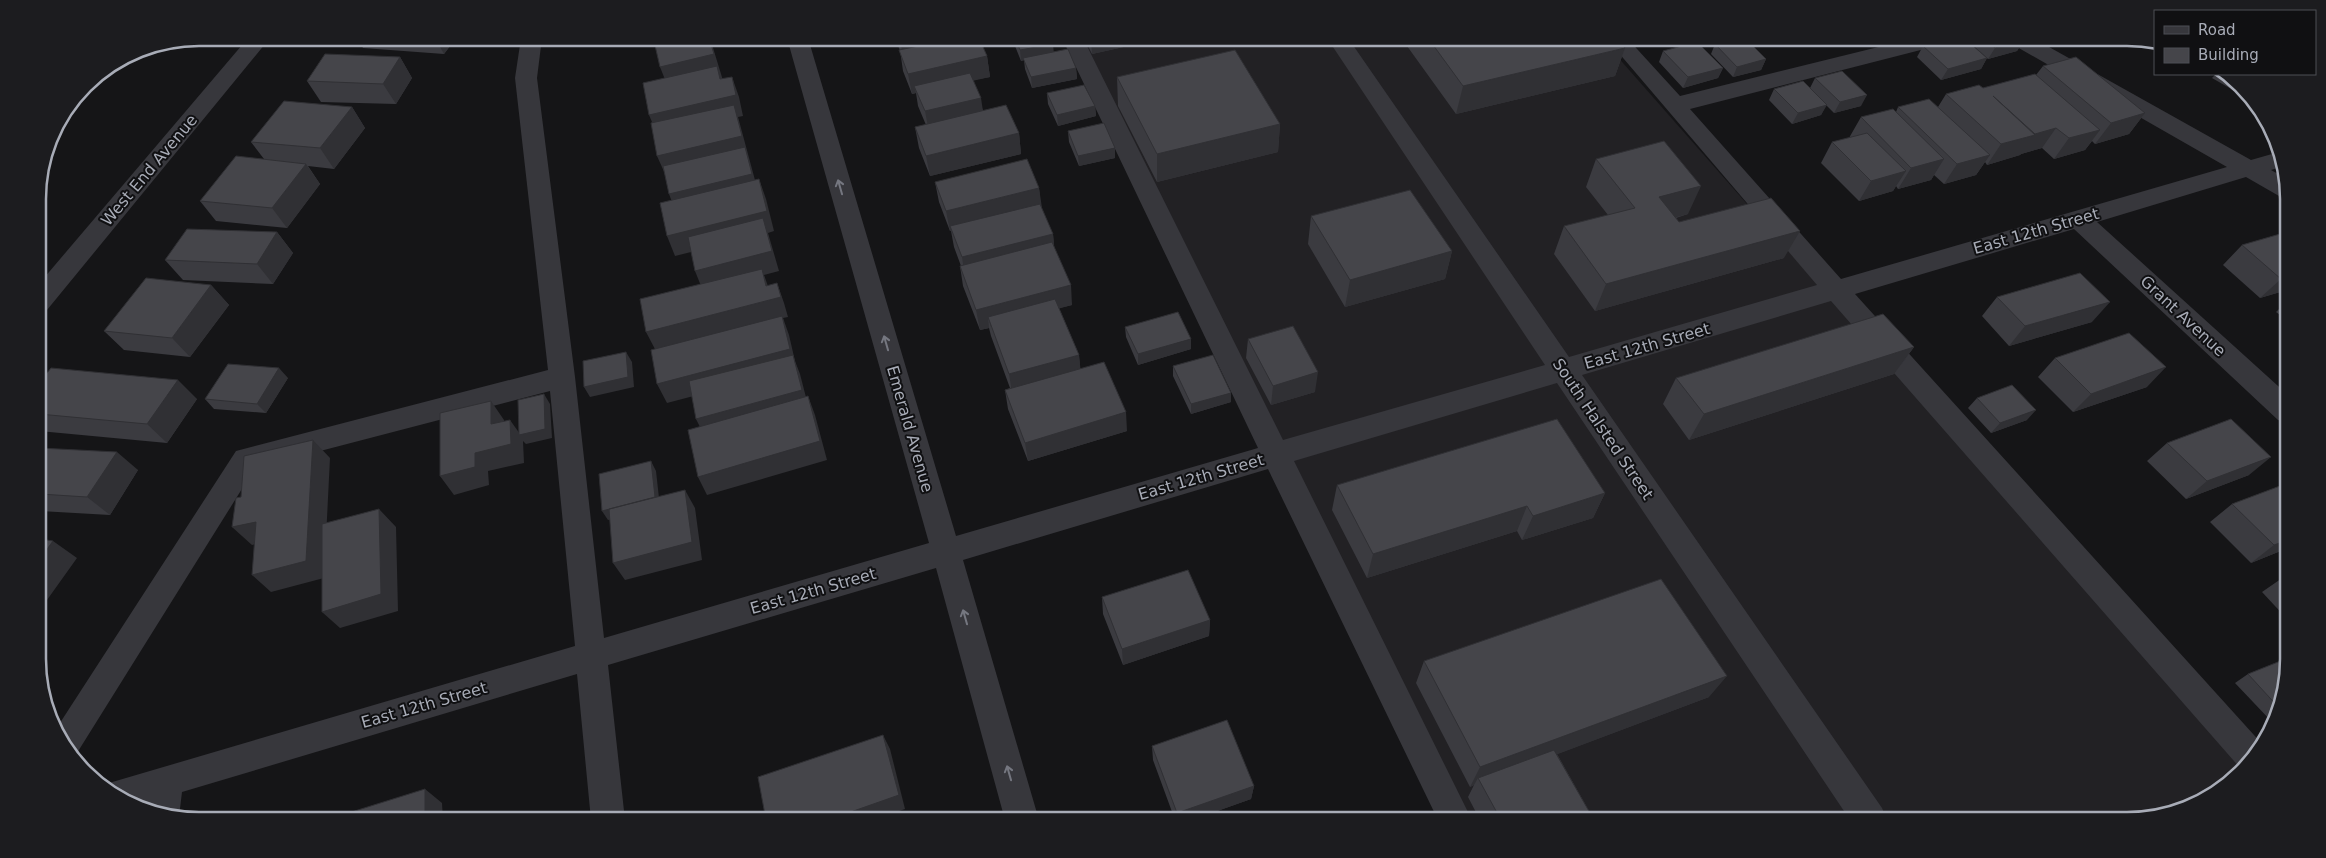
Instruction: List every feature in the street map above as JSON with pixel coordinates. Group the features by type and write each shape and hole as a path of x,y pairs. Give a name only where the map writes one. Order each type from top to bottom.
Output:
{"street":[{"name":"West End Avenue","path":"47,293 253,46"},
{"path":"530,46 526,78 562,377 607,812"},
{"name":"Emerald Avenue","path":"798,46 1020,812"},
{"path":"1076,46 1451,811"},
{"name":"South Halsted Street","path":"1342,46 1864,811"},
{"path":"1623,46 1836,290 2247,753"},
{"path":"1675,105 1908,46"},
{"path":"2032,46 2279,185"},
{"name":"East 12th Street","path":"126,793 2275,161"},
{"name":"Grant Avenue","path":"2079,219 2280,405"},
{"path":"69,738 246,459 562,377"},
{"path":"164,808 166,781"}],"shaded area":[{"path":"1081,46 1608,46 2239,763 2220,780 2194,796 2176,804 2157,809 2137,811 1468,811"}],"building":[{"path":"655,46 712,46 714,54 660,67"},
{"path":"918,46 983,46 987,56 908,74 899,50"},
{"path":"1018,46 1042,46 1020,50"},
{"path":"1434,46 1623,46 1625,48 1463,86"},
{"path":"1682,46 1701,46 1723,68 1688,77 1663,51"},
{"path":"1717,46 1753,46 1766,59 1737,67"},
{"path":"1923,46 1973,46 1987,58 1948,69"},
{"path":"1068,49 1076,68 1031,77 1023,58"},
{"path":"1235,50 1280,124 1157,154 1117,77"},
{"path":"325,54 400,57 383,84 307,81"},
{"path":"2076,57 2145,113 2111,123 2043,66"},
{"path":"717,66 720,79 732,77 736,95 649,115 643,83"},
{"path":"1842,71 1867,95 1840,102 1815,78"},
{"path":"970,73 981,98 925,111 914,86"},
{"path":"2035,74 2100,130 2069,138 2056,128 2035,134 1993,96 2035,135 2001,144 1946,94 1979,85 1983,88"},
{"path":"1803,81 1827,105 1798,113 1774,89"},
{"path":"1084,85 1095,106 1057,115 1047,93"},
{"path":"1929,99 1990,155 1957,164 1898,107"},
{"path":"284,101 352,107 320,148 251,142"},
{"path":"734,105 742,136 657,156 651,123"},
{"path":"1006,105 1019,133 926,156 915,127"},
{"path":"1893,109 1944,159 1911,168 1861,117"},
{"path":"1104,123 1115,148 1078,156 1068,131"},
{"path":"1867,133 1906,171 1871,181 1832,142"},
{"path":"1664,141 1701,186 1659,197 1679,222 1771,198 1800,231 1606,284 1564,226 1635,208 1596,159"},
{"path":"745,147 752,174 669,194 663,166"},
{"path":"236,156 306,164 272,208 200,201"},
{"path":"1027,159 1039,188 946,211 935,182"},
{"path":"759,179 767,211 667,236 660,203"},
{"path":"1410,190 1452,251 1350,280 1311,216"},
{"path":"1040,204 1053,234 962,257 950,226"},
{"path":"763,218 772,251 695,271 688,237"},
{"path":"187,229 277,232 257,264 165,260"},
{"path":"2280,234 2280,278 2242,245"},
{"path":"1052,242 1071,285 976,310 960,266"},
{"path":"762,269 766,286 777,283 781,297 646,332 640,299"},
{"path":"2080,273 2110,302 2025,326 1997,297"},
{"path":"146,278 211,285 172,338 104,331"},
{"path":"1055,299 1079,355 1009,374 988,317"},
{"path":"1178,312 1191,339 1138,354 1125,327"},
{"path":"1883,314 1914,347 1704,414 1676,378"},
{"path":"782,316 790,349 657,384 651,350"},
{"path":"1293,326 1318,372 1273,386 1248,339"},
{"path":"2129,333 2166,367 2091,394 2055,358"},
{"path":"626,352 628,377 584,387 583,361"},
{"path":"793,355 802,390 696,419 689,381"},
{"path":"1213,355 1231,393 1191,404 1173,366"},
{"path":"1104,362 1126,412 1025,443 1005,390"},
{"path":"228,364 279,368 257,404 205,399"},
{"path":"51,368 178,380 147,424 47,415 47,373"},
{"path":"2012,385 2036,410 2000,423 1977,398"},
{"path":"544,394 545,429 519,435 518,400"},
{"path":"808,396 820,441 698,477 688,430"},
{"path":"491,401 491,424 510,420 511,444 475,453 475,467 440,476 440,413"},
{"path":"1557,419 1605,493 1533,516 1527,506 1373,554 1337,485"},
{"path":"2231,419 2271,457 2207,481 2167,443"},
{"path":"313,440 306,561 252,575 256,522 232,527 236,498 241,497 244,456"},
{"path":"46,448 117,452 87,497 46,494"},
{"path":"651,461 655,497 602,511 599,474"},
{"path":"2280,486 2280,543 2274,545 2232,504"},
{"path":"685,490 692,542 613,563 609,509"},
{"path":"379,509 381,594 322,612 322,524"},
{"path":"46,540 53,541 46,550"},
{"path":"1188,570 1210,620 1122,649 1102,597"},
{"path":"1661,579 1727,676 1480,767 1424,661"},
{"path":"2280,661 2274,702 2248,674"},
{"path":"1227,720 1254,786 1181,811 1176,811 1152,746"},
{"path":"883,735 899,795 852,812 764,812 758,777"},
{"path":"1554,750 1589,811 1496,811 1478,778"},
{"path":"425,789 425,812 352,812"}]}
